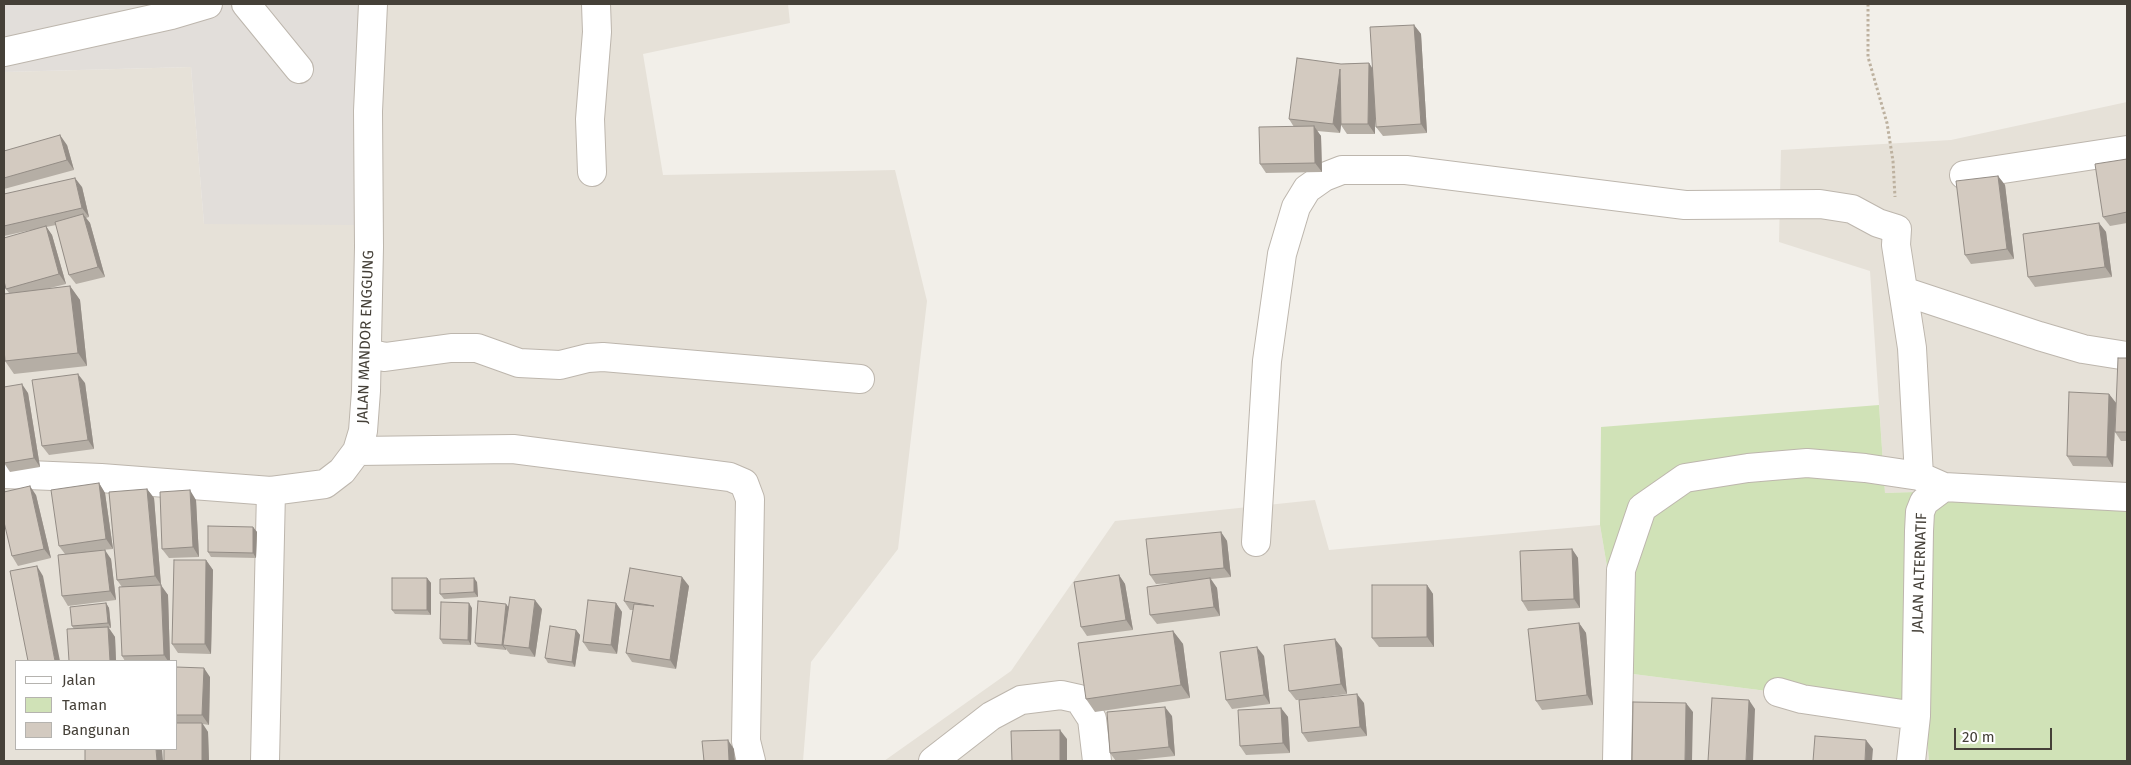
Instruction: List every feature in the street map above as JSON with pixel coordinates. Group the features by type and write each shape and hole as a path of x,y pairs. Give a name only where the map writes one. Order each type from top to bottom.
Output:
{"street":[{"path":"4,52 170,15 208,4"},
{"path":"246,4 299,69"},
{"name":"JALAN MANDOR ENGGUNG","path":"4,474 101,478 271,491 325,484 342,471 357,451 363,431 369,247 368,111 373,4"},
{"path":"592,172 590,119 597,32 596,4"},
{"path":"1964,175 2127,150"},
{"path":"1256,542 1267,361 1282,254 1296,206 1307,189 1324,177 1342,170 1406,170 1685,205 1820,204 1852,209 1878,223 1897,229 1896,245 1912,348 1919,476"},
{"path":"1903,291 2083,349 2127,356"},
{"path":"366,353 385,357 451,348 477,348 519,363 560,365 588,358 603,357 860,379"},
{"path":"357,451 513,449 730,477 744,483 750,499 746,741 751,761"},
{"path":"1617,761 1621,570 1642,508 1685,478 1748,468 1807,463 1866,468 1919,476 1944,488 2127,497"},
{"name":"JALAN ALTERNATIF","path":"1911,761 1916,716 1920,512 1924,502 1944,488"},
{"path":"265,761 271,491"},
{"path":"1778,692 1802,699 1916,716"},
{"path":"934,761 991,716 1021,700 1061,695 1079,699 1092,719 1097,761"}],"path":[{"path":"1868,4 1868,57 1888,133 1893,161 1897,229"}],"shaded area":[{"path":"4,4 371,4 356,225 204,224 191,67 4,72"},
{"path":"371,4 788,4 790,23 643,54 663,175 895,170 927,301 898,549 811,662 803,761 4,761 4,72 191,67 204,224"},
{"path":"2127,102 2127,485 1885,493 1870,271 1779,242 1781,150 1951,140"},
{"path":"1315,500 1329,550 1600,525 1625,673 1925,711 1929,761 884,761 1011,671 1115,521"}],"green space":[{"path":"1879,405 1885,493 2127,485 2127,761 1929,761 1925,711 1625,673 1600,525 1601,427"}],"building":[{"path":"1414,25 1421,124 1376,127 1370,27"},
{"path":"1297,58 1341,64 1369,63 1368,124 1341,124 1340,69 1333,124 1289,119"},
{"path":"1314,126 1315,163 1260,164 1259,127"},
{"path":"60,135 67,160 4,178 4,151"},
{"path":"2127,159 2127,212 2103,217 2095,164"},
{"path":"1998,176 2007,249 1965,255 1956,181"},
{"path":"75,178 82,208 4,226 4,194"},
{"path":"83,214 98,267 69,275 55,222"},
{"path":"2099,223 2105,267 2028,277 2023,234"},
{"path":"46,226 59,274 6,289 4,281 4,238"},
{"path":"70,286 78,353 5,361 4,294"},
{"path":"2118,358 2127,358 2127,432 2115,432"},
{"path":"78,374 88,440 42,446 32,380"},
{"path":"22,384 34,458 4,463 4,387"},
{"path":"2069,392 2109,394 2107,457 2067,456"},
{"path":"99,483 106,539 59,546 51,490"},
{"path":"30,486 44,549 12,556 4,522 4,492"},
{"path":"147,489 155,576 117,580 109,492"},
{"path":"190,490 193,547 162,549 160,492"},
{"path":"208,526 253,527 253,553 208,552"},
{"path":"1221,532 1224,568 1150,575 1146,539"},
{"path":"1572,549 1574,599 1522,601 1520,551"},
{"path":"105,550 110,591 62,596 58,555"},
{"path":"174,560 206,560 205,644 172,644"},
{"path":"37,566 55,660 28,660 10,571"},
{"path":"630,568 682,577 670,660 626,653 634,604 654,606 624,601"},
{"path":"1119,575 1126,620 1081,627 1074,582"},
{"path":"392,578 427,578 427,610 392,610"},
{"path":"474,578 474,592 440,594 440,579"},
{"path":"1210,578 1214,607 1150,615 1147,587"},
{"path":"161,585 164,655 122,656 119,587"},
{"path":"1372,585 1427,585 1427,637 1372,638"},
{"path":"510,597 535,600 529,648 503,645"},
{"path":"588,600 616,603 611,645 583,642"},
{"path":"478,601 506,604 502,645 475,643"},
{"path":"441,602 469,603 468,640 440,639"},
{"path":"106,603 108,623 72,626 70,607"},
{"path":"1579,623 1587,695 1536,701 1528,629"},
{"path":"550,626 576,630 572,662 545,658"},
{"path":"108,627 110,660 69,660 67,629"},
{"path":"1173,631 1181,685 1086,699 1078,643"},
{"path":"1335,639 1341,684 1289,691 1284,645"},
{"path":"1257,647 1264,695 1226,700 1220,652"},
{"path":"178,667 204,668 202,715 178,715"},
{"path":"1357,694 1360,727 1302,733 1299,700"},
{"path":"1712,698 1749,700 1746,761 1708,761"},
{"path":"1633,702 1686,703 1685,761 1632,761"},
{"path":"1165,707 1169,747 1110,753 1107,712"},
{"path":"1281,708 1283,743 1240,746 1238,710"},
{"path":"178,723 202,723 202,761 164,761 164,750 178,750"},
{"path":"1060,730 1060,761 1012,761 1011,731"},
{"path":"1815,736 1866,740 1865,761 1813,761"},
{"path":"728,740 729,761 704,761 702,741"},
{"path":"85,750 156,750 157,761 85,761"}]}
